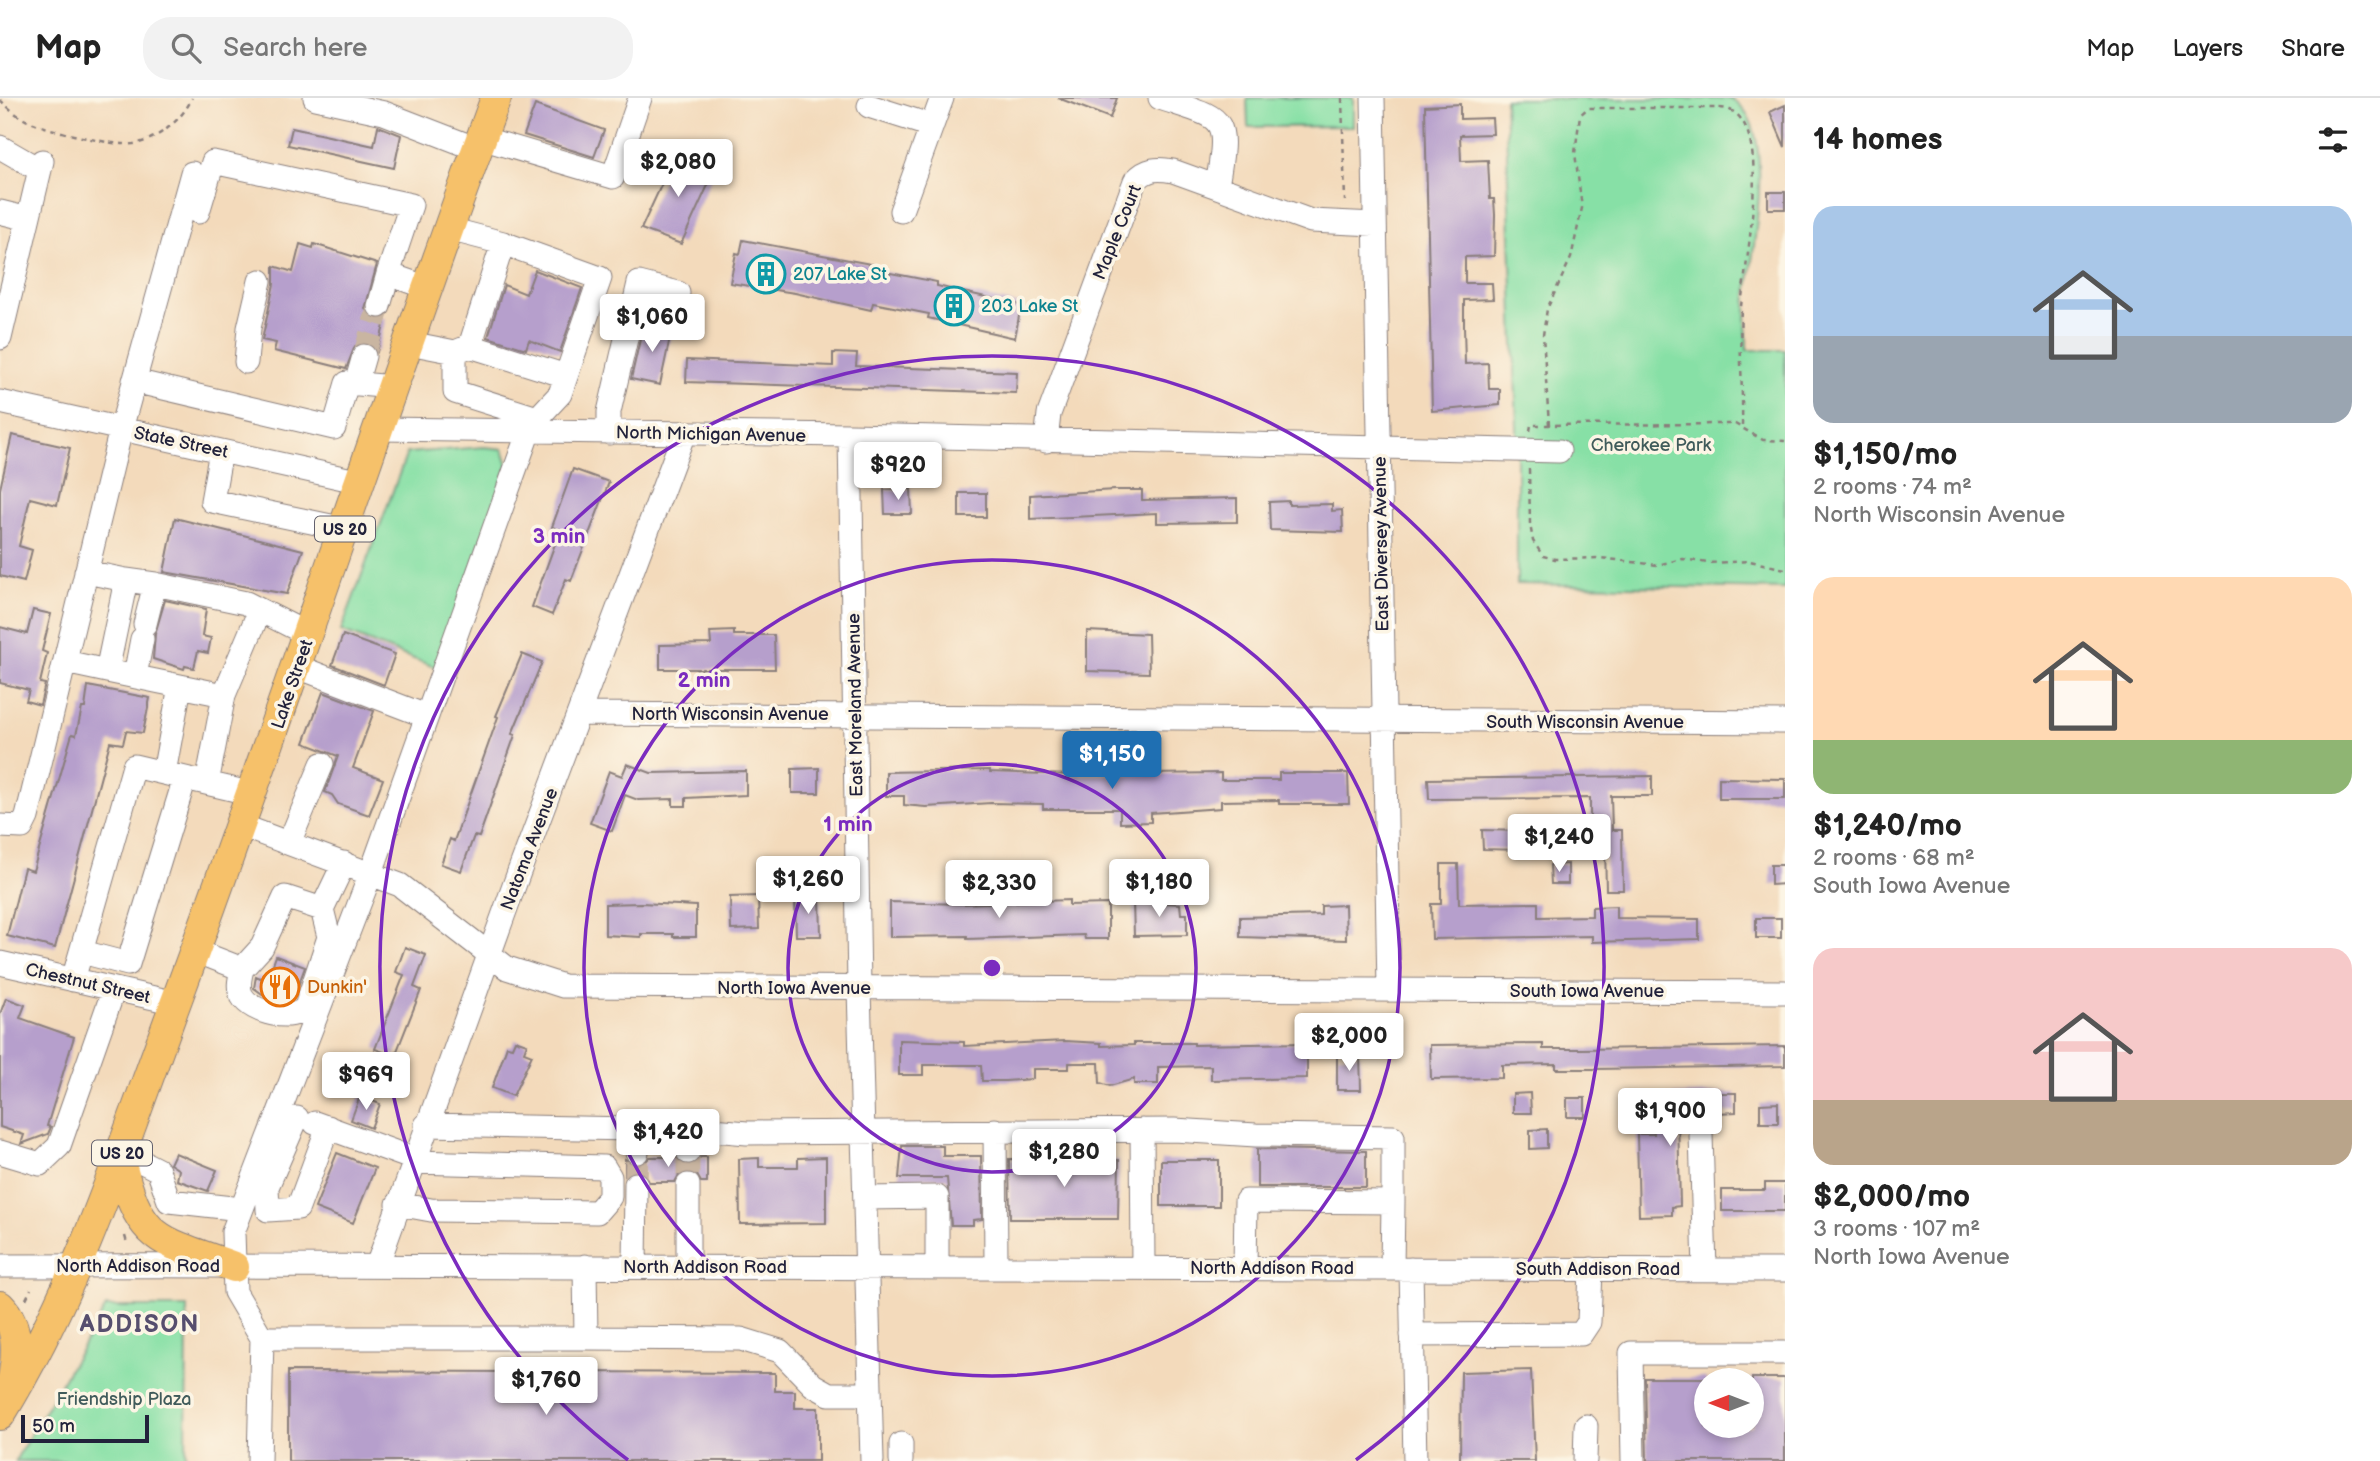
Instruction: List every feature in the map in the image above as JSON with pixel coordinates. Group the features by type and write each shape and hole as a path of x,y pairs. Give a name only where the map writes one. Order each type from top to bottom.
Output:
{"main road":[{"name":"Lake Street","path":"78,1266 242,826 496,98"},
{"path":"121,1156 127,1189 144,1226 165,1241 234,1267"},
{"name":"US 20","path":"4,1404 49,1329 78,1266"},
{"path":"0,1306 14,1329 17,1360 4,1404"}],"street":[{"path":"315,98 384,113 479,144 613,177 640,98"},
{"path":"901,211 942,98"},
{"path":"1160,98 1213,116 1222,128 1223,150 1217,186"},
{"name":"East Diversey Avenue","path":"1373,98 1389,990"},
{"path":"869,106 932,127"},
{"path":"0,147 41,166 0,338"},
{"path":"198,212 213,162 411,205 379,306"},
{"name":"Maple Court","path":"1046,441 1049,414 1136,181 1157,169 1173,171 1311,221 1375,223"},
{"path":"0,827 22,827 27,817 121,429 192,173"},
{"path":"0,212 28,219"},
{"path":"328,1127 298,1208 268,1210 267,1187 288,1115 426,716 533,425 560,394 600,278 503,243 449,229"},
{"path":"503,243 463,349 455,392 533,425"},
{"path":"388,274 428,288"},
{"path":"246,362 249,328 260,281"},
{"path":"610,433 609,412 639,283 678,292"},
{"path":"409,343 463,349 566,376"},
{"path":"356,384 364,356"},
{"path":"134,381 334,428 346,383 394,387"},
{"name":"State Street","path":"0,402 361,482"},
{"name":"North Michigan Avenue","path":"379,429 533,425 610,433 850,435 1559,450"},
{"name":"Natoma Avenue","path":"377,1266 413,1160 684,433"},
{"name":"East Moreland Avenue","path":"850,435 859,988 872,1461"},
{"path":"221,451 212,501 345,529"},
{"path":"86,572 246,603 259,612 309,635"},
{"path":"107,671 126,580"},
{"path":"135,676 155,584"},
{"path":"82,952 128,964 185,778 259,612"},
{"path":"65,662 224,695"},
{"path":"298,667 426,716"},
{"path":"180,686 185,778"},
{"name":"North Wisconsin Avenue","path":"579,714 1385,722"},
{"name":"South Wisconsin Avenue","path":"1385,722 1785,723"},
{"path":"289,843 322,764"},
{"path":"74,980 134,765 253,794"},
{"name":"North Iowa Avenue","path":"242,826 371,873 408,890 490,956 522,975 563,986 1389,990"},
{"path":"322,909 285,897 262,947 242,969 239,984 242,996 249,1004 286,1017 301,1014 306,1007 329,937 322,909 344,863"},
{"path":"196,951 242,969"},
{"name":"Chestnut Street","path":"0,963 176,1003"},
{"path":"0,1152 40,1164 59,1146 114,989"},
{"name":"South Iowa Avenue","path":"1389,990 1785,992"},
{"path":"288,1115 328,1127 413,1160 604,1167 610,1177 610,1197 597,1212 431,1210 398,1204"},
{"path":"259,1461 262,1338 235,1292 233,1231 241,1209 288,1115"},
{"path":"426,1125 686,1141"},
{"path":"713,1130 747,1133 864,1130 1142,1130 1393,1137 1393,1202 1412,1335 1415,1461"},
{"path":"995,1130 996,1267"},
{"path":"1142,1130 1143,1268"},
{"path":"1701,1134 1705,1270"},
{"path":"121,1156 158,1170 169,1202 241,1209"},
{"path":"635,1266 636,1184"},
{"path":"688,1185 688,1265"},
{"path":"865,1198 937,1197 937,1267"},
{"path":"1245,1269 1246,1201 1393,1202"},
{"name":"North Addison Road","path":"0,1266 1401,1268"},
{"path":"585,1266 586,1338"},
{"name":"South Addison Road","path":"1401,1268 1785,1270"},
{"path":"1412,1335 1581,1334 1589,1322 1591,1269"},
{"path":"262,1338 741,1339 780,1352 813,1385 829,1394 870,1394"},
{"path":"1633,1461 1631,1353 1785,1353"},
{"path":"1585,1461 1587,1426"}],"path":[{"path":"0,100 25,120 57,130 136,144 165,130 192,98"},
{"path":"1342,98 1346,222"},
{"path":"1549,425 1544,335 1547,309 1571,258 1582,208 1575,153 1580,115 1588,108 1714,108 1730,110 1740,118 1747,132 1755,177 1741,313 1742,426"},
{"path":"1785,441 1763,440 1742,426 1531,425 1529,450 1530,524 1533,541 1543,556 1555,559 1601,558 1657,565 1682,559 1708,563 1750,561 1785,569"},
{"path":"31,1289 26,1299 37,1300"}],"green space":[{"path":"1247,98 1353,98 1353,126 1248,127"},
{"name":"Cherokee Park","path":"1505,99 1730,99 1745,112 1754,133 1759,159 1757,221 1746,303 1747,350 1785,350 1785,589 1517,584 1517,426"},
{"path":"484,447 503,449 508,465 437,668 341,631 407,453"},
{"name":"Friendship Plaza","path":"106,1307 187,1307 186,1461 15,1461"}],"building":[{"path":"1058,98 1117,98 1110,118"},
{"path":"1460,104 1460,119 1492,118 1493,134 1460,135 1461,161 1488,160 1490,199 1494,199 1495,215 1494,256 1465,257 1465,283 1492,283 1493,299 1464,300 1465,364 1488,363 1489,389 1500,389 1500,405 1432,411 1425,106"},
{"path":"535,105 604,130 594,157 524,135"},
{"path":"1785,105 1785,147 1770,112"},
{"path":"378,126 401,135 394,168 288,145 292,128 374,146"},
{"path":"676,153 715,170 681,244 641,229"},
{"path":"1768,192 1785,192 1785,209 1768,209"},
{"path":"743,240 876,265 875,270 937,282 937,286 1021,305 1015,338 928,318 929,314 873,303 871,310 795,293 730,283 736,253 740,254"},
{"path":"300,244 313,248 314,244 377,264 365,309 375,319 386,318 377,352 367,342 355,346 346,369 274,351 276,343 262,340 274,284 274,266 293,272"},
{"path":"535,270 582,288 560,352 529,340 526,349 488,337 504,285 526,294"},
{"path":"644,322 672,328 660,385 631,379"},
{"path":"833,353 857,354 856,366 1017,372 1016,393 686,382 687,360 833,366"},
{"path":"12,435 70,448 57,505 30,498 19,546 32,550 24,582 0,576 0,489"},
{"path":"573,469 609,482 571,581 566,579 552,615 532,607 560,530 552,527"},
{"path":"911,489 912,514 885,514 884,490"},
{"path":"1142,490 1142,500 1237,498 1237,522 1157,523 1157,513 1030,519 1030,495"},
{"path":"959,493 986,493 986,517 959,517"},
{"path":"1289,501 1289,505 1332,504 1332,511 1342,510 1343,532 1270,530 1269,502"},
{"path":"175,518 303,550 287,594 164,572"},
{"path":"165,600 206,609 202,636 211,638 208,653 198,651 194,668 185,666 184,669 153,659 155,634"},
{"path":"33,610 51,614 42,651 47,653 40,683 45,684 40,705 26,701 29,690 0,683 0,627 27,634"},
{"path":"734,631 734,635 774,635 775,669 660,669 660,645 711,644 710,632"},
{"path":"1087,631 1148,634 1149,673 1087,671"},
{"path":"343,635 395,654 384,685 332,665"},
{"path":"522,654 542,662 512,734 515,735 479,837 474,836 461,871 441,864 450,839 454,841 498,717 496,716"},
{"path":"88,686 150,698 143,733 126,731 123,744 110,742 55,948 7,936 24,868 33,871 72,734 76,735 82,708 85,708"},
{"path":"323,692 374,711 353,768 383,779 369,815 338,804 332,795 325,792 338,756 304,743"},
{"path":"627,764 651,773 746,771 746,795 686,798 686,806 673,806 673,799 638,800 625,795 612,831 590,823 609,771 622,776"},
{"path":"819,768 819,793 792,793 792,769"},
{"path":"990,770 1074,775 1221,773 1221,780 1279,780 1279,773 1348,773 1349,804 1279,804 1279,800 1221,801 1221,808 1151,813 1151,822 1120,823 1120,809 1043,809 1043,804 991,803 926,807 904,805 904,796 886,796 886,772"},
{"path":"1652,776 1652,796 1611,796 1612,830 1622,830 1623,890 1606,890 1605,845 1565,846 1564,826 1590,826 1590,798 1429,799 1428,779"},
{"path":"1719,778 1785,779 1785,799 1719,799"},
{"path":"1482,830 1522,831 1522,850 1483,849"},
{"path":"1441,864 1458,864 1459,904 1538,903 1538,917 1592,916 1592,907 1616,906 1616,918 1699,919 1699,939 1592,942 1592,936 1432,939 1431,904 1441,904"},
{"path":"1568,864 1568,884 1551,884 1550,865"},
{"path":"1771,865 1785,865 1785,884 1771,885"},
{"path":"820,895 821,936 796,936 795,896"},
{"path":"758,896 759,929 731,930 730,897"},
{"path":"1069,900 1069,905 1108,904 1108,939 1085,939 1084,935 967,939 967,936 890,937 890,902 961,904"},
{"path":"1133,901 1180,904 1181,914 1187,914 1187,935 1134,936"},
{"path":"605,904 696,906 696,937 673,937 673,934 641,934 641,937 605,935"},
{"path":"1345,905 1346,940 1240,937 1240,917 1321,915 1321,906"},
{"path":"1756,918 1781,918 1781,938 1756,938"},
{"path":"405,947 426,955 414,987 421,990 395,1056 375,1049 404,975 396,972"},
{"name":"Dunkin'","path":"276,956 305,967 293,999 268,998 254,988 256,976 267,981"},
{"path":"6,998 25,1005 20,1018 74,1037 47,1126 51,1127 48,1134 21,1144 24,1135 0,1127 0,1014"},
{"path":"515,1040 527,1044 524,1052 532,1055 513,1096 492,1088 507,1046 512,1047"},
{"path":"899,1040 964,1042 964,1046 1065,1041 1101,1043 1101,1046 1134,1043 1307,1043 1307,1078 1211,1080 1211,1066 1158,1067 1158,1084 1134,1084 1134,1079 1110,1086 1100,1083 1099,1063 1069,1063 1069,1069 1033,1069 1033,1079 1005,1081 982,1081 981,1065 923,1065 923,1075 899,1075"},
{"path":"1543,1044 1543,1049 1785,1046 1785,1066 1556,1069 1556,1064 1502,1065 1502,1078 1431,1079 1430,1045"},
{"path":"1337,1055 1360,1055 1361,1090 1337,1090"},
{"path":"1530,1093 1531,1113 1513,1113 1513,1094"},
{"path":"1736,1093 1736,1112 1678,1115 1680,1206 1672,1207 1672,1215 1639,1216 1637,1134 1654,1134 1653,1096"},
{"path":"360,1096 380,1104 371,1128 351,1120"},
{"path":"1567,1098 1585,1098 1585,1117 1567,1117"},
{"path":"1778,1103 1778,1123 1760,1123 1760,1104"},
{"path":"1547,1129 1547,1148 1530,1149 1530,1130"},
{"path":"902,1146 943,1146 943,1156 981,1156 982,1219 973,1220 973,1225 951,1225 947,1178 899,1178"},
{"path":"1257,1149 1366,1151 1366,1187 1257,1187"},
{"path":"175,1153 217,1170 208,1191 177,1180 179,1170 170,1164"},
{"path":"337,1153 375,1168 353,1223 315,1208"},
{"path":"650,1157 676,1157 682,1165 689,1166 701,1157 707,1157 707,1182 701,1182 696,1173 689,1171 680,1173 675,1182 649,1182 644,1172 637,1170 625,1176 625,1159 636,1166 643,1164"},
{"path":"826,1157 826,1223 740,1224 739,1159 759,1158 759,1167 798,1167 798,1158"},
{"path":"1009,1159 1119,1160 1118,1219 1010,1219"},
{"path":"1161,1160 1219,1160 1219,1206 1161,1206"},
{"path":"1765,1183 1785,1183 1785,1211 1722,1211 1722,1190 1765,1190"},
{"path":"1531,1370 1535,1461 1460,1461 1461,1372"},
{"path":"288,1371 775,1373 775,1391 795,1391 795,1408 818,1408 818,1461 288,1461"},
{"path":"1645,1378 1694,1378 1694,1438 1764,1438 1764,1378 1785,1378 1785,1461 1647,1461"}],"tunnel":[{"path":"364,356 379,306"},
{"path":"636,1184 637,1152"},
{"path":"688,1152 688,1185"}],"place":[{"name":"207 Lake St","path":"766,274"},
{"name":"203 Lake St","path":"954,306"},
{"name":"Dunkin'","path":"280,987"}],"district":[{"name":"ADDISON","path":"140,1324"}]}
